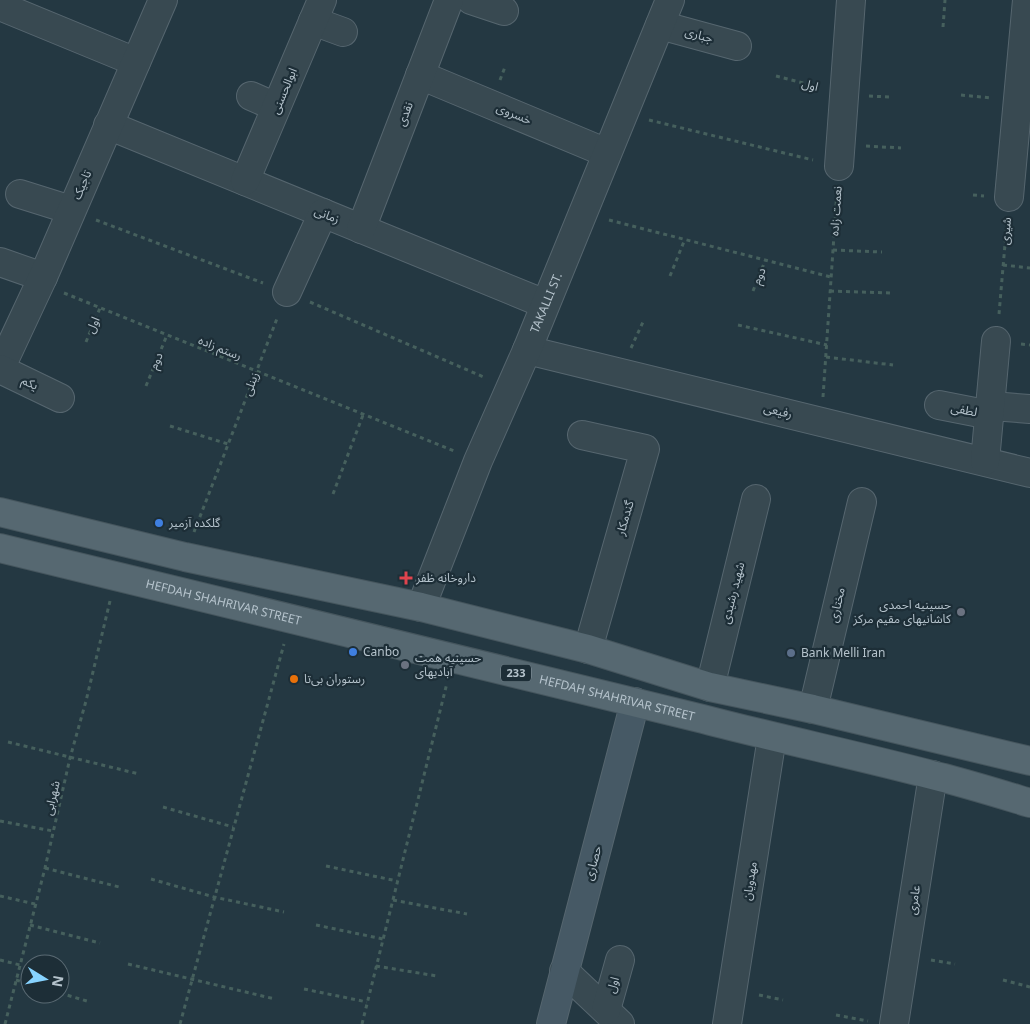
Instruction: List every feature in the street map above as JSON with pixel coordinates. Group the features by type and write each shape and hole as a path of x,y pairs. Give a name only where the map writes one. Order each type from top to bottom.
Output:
{"main road":[{"path":"0,512 185,557 422,607 588,648 710,687 813,709 1030,761"},
{"name":"HEFDAH SHAHRIVAR STREET","path":"0,548 772,737 804,743 933,775 1030,803"},
{"name":"حصاری","path":"550,1024 635,702"}],"street":[{"name":"تاجیک","path":"3,357 41,280 163,0"},
{"name":"نقدی","path":"361,229 449,0"},
{"path":"471,0 504,11"},
{"path":"840,156 850,0"},
{"path":"1009,197 1026,0"},
{"path":"0,6 136,62"},
{"path":"318,10 343,32"},
{"name":"ابوالحسنی","path":"245,181 276,107 282,64 318,10"},
{"name":"جباری","path":"665,12 737,46"},
{"name":"TAKALLI ST.","path":"422,607 478,461 527,350 665,12"},
{"name":"خسروی","path":"420,75 607,153"},
{"path":"251,96 276,107"},
{"name":"زمانی","path":"108,125 545,304"},
{"path":"20,194 71,210"},
{"path":"287,292 322,213"},
{"path":"0,262 41,280"},
{"path":"986,461 996,341"},
{"name":"رفیعی","path":"527,350 1030,472"},
{"name":"یکم","path":"3,357 60,398"},
{"name":"لطفی","path":"939,405 990,410 1030,409"},
{"name":"گندمکار","path":"582,435 645,449 588,648"},
{"name":"شهید رشیدی","path":"710,687 756,499"},
{"name":"مختاری","path":"813,709 862,502"},
{"name":"مهدویان","path":"727,1024 772,737"},
{"name":"عامری","path":"883,1023 933,775"},
{"name":"اول","path":"613,1017 620,960"},
{"path":"564,971 613,1017"}],"path":[{"path":"943,27 945,0"},
{"name":"اول","path":"776,76 844,94"},
{"path":"623,114 840,156 901,148"},
{"name":"نعمت زاده","path":"820,422 840,156"},
{"name":"شیری","path":"996,341 1009,197"},
{"path":"583,213 831,277"},
{"path":"670,276 685,239"},
{"path":"833,250 882,252"},
{"name":"دوم","path":"753,291 765,261"},
{"path":"1003,265 1030,268"},
{"name":"رستم زاده","path":"41,280 100,308 478,461"},
{"path":"830,291 892,293"},
{"name":"زینلی","path":"185,557 287,292"},
{"name":"اول","path":"86,342 100,308"},
{"path":"738,325 827,345"},
{"name":"دوم","path":"146,386 167,335"},
{"path":"826,357 893,365"},
{"path":"333,494 363,415"},
{"path":"170,426 228,444"},
{"name":"شهرابی","path":"23,954 116,576"},
{"path":"180,1024 290,619"},
{"path":"362,1024 453,658"},
{"path":"8,742 139,774"},
{"path":"163,807 233,827"},
{"path":"0,821 53,831"},
{"path":"326,866 397,880"},
{"path":"45,868 119,887"},
{"path":"151,879 214,897 284,912"},
{"path":"0,896 35,904"},
{"path":"392,900 467,914"},
{"path":"30,925 100,943"},
{"path":"316,925 383,939"},
{"path":"0,960 20,965"},
{"path":"128,964 275,999"},
{"name":"شهرابی","path":"5,1024 20,965"},
{"path":"376,966 437,976"},
{"path":"16,980 20,981"},
{"path":"1003,980 1030,987"},
{"path":"304,989 367,1002"},
{"path":"70,996 90,1002"},
{"path":"836,1015 883,1023"}],"place":[{"name":"گلكده آزمير","path":"159,523"},
{"name":"داروخانه ظفر","path":"406,578"},
{"name":"حسینیه احمدی کاشانیهای مقیم مرکز","path":"961,612"},
{"name":"Canbo","path":"353,652"},
{"name":"Bank Melli Iran","path":"791,653"},
{"name":"حسینیه همت آبادیهای","path":"405,665"},
{"name":"رستوران بی‌تا","path":"294,679"}]}
